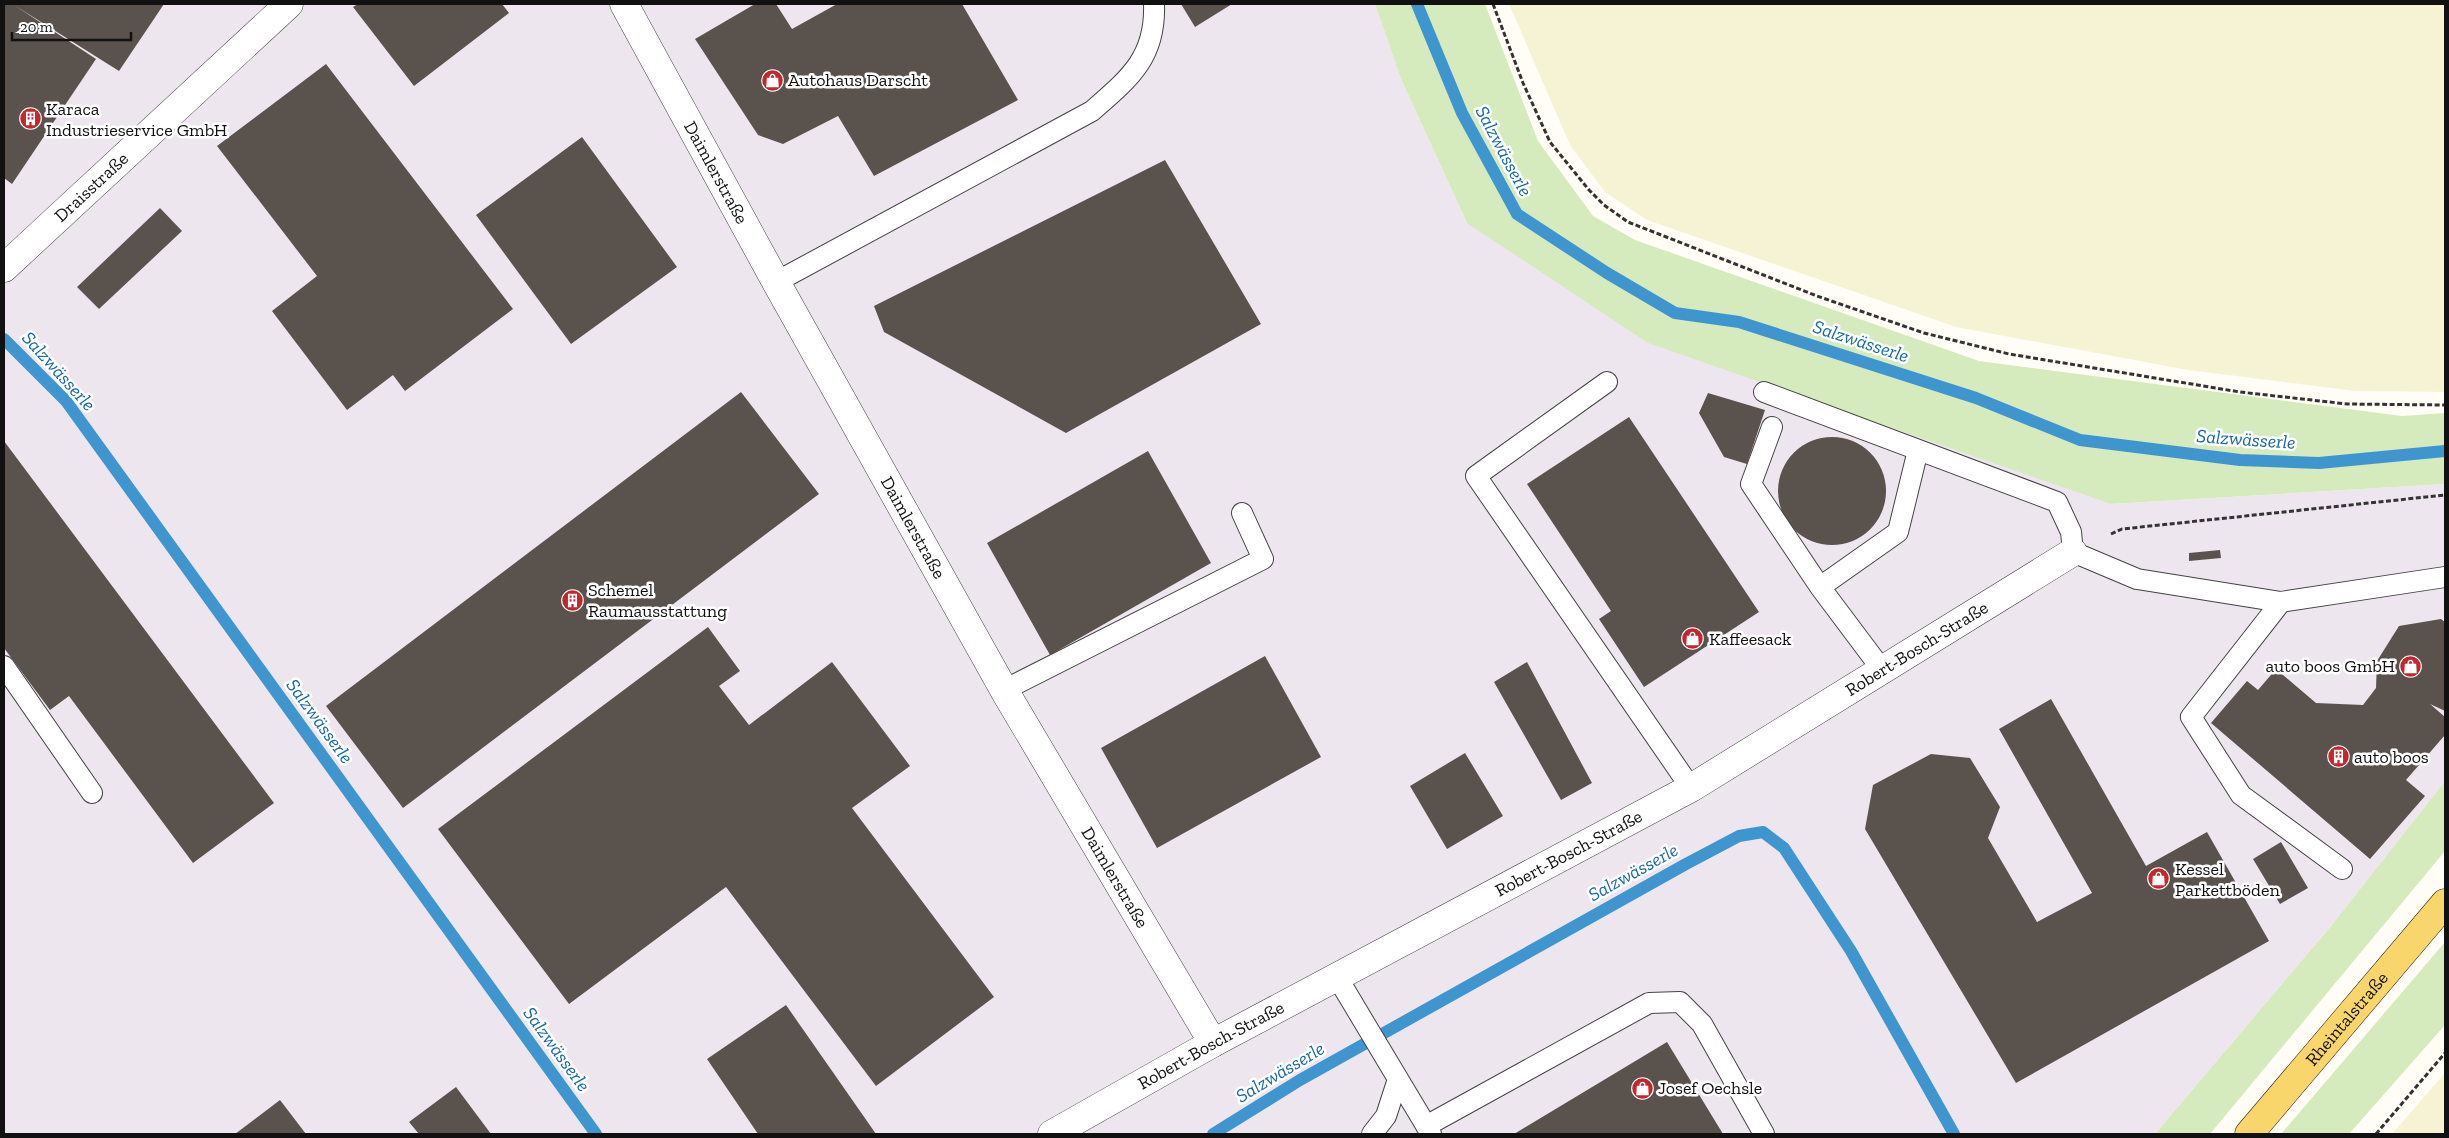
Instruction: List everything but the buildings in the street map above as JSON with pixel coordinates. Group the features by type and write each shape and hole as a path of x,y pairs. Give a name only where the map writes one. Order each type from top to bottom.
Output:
{"main road":[{"name":"Rheintalstraße","path":"2249,1134 2445,903"}],"street":[{"name":"Draisstraße","path":"4,268 289,4"},
{"name":"Daimlerstraße","path":"624,4 776,282 1004,690 1213,1043"},
{"name":"Robert-Bosch-Straße","path":"1052,1134 1213,1043 1691,788 2073,552"}],"lane":[{"path":"776,282 1092,110 1120,87 1141,63 1150,43 1154,20 1154,4"},
{"path":"1607,382 1476,476 1691,788"},
{"path":"1764,392 2057,502 2071,532 2073,552 2137,579 2281,602 2445,577"},
{"path":"1772,427 1751,484 1820,588 1883,671"},
{"path":"1820,588 1898,532 1918,450"},
{"path":"1004,690 1263,559 1242,513"},
{"path":"2281,602 2191,718 2241,795 2342,869"},
{"path":"4,666 92,792"},
{"path":"1337,977 1428,1130 1649,1003 1680,1002 1702,1024 1764,1134"},
{"path":"1372,1134 1386,1116 1398,1079"}],"path":[{"path":"1493,4 1523,83 1550,142 1588,190 1604,205 1628,222 1817,296 1924,333 2009,354 2240,392 2347,404 2445,405"},
{"path":"2073,552 2122,529 2445,494"},
{"path":"2376,1134 2445,1053"}],"shaded area":[{"path":"4,4 1375,4 1401,79 1467,223 2111,504 2445,484 2445,781 2331,926 2155,1134 4,1134"},
{"path":"1509,4 2445,4 2445,392 2355,391 2188,370 1956,327 1647,220 1605,192 1570,145"},
{"path":"2445,1073 2445,1134 2392,1134"}],"green space":[{"path":"1375,4 1485,4 1538,141 1593,216 1635,240 1979,361 2402,416 2445,413 2445,484 2111,504 1648,343 1467,223 1401,79"},
{"path":"2445,781 2445,851 2210,1134 2155,1134 2331,926"},
{"path":"2445,942 2445,1025 2349,1134 2281,1134"}],"waterway":[{"name":"Salzwässerle","path":"1417,4 1462,113 1517,214 1607,273 1675,313 1739,322 1976,398 2080,440 2240,460 2319,463 2445,451"},
{"name":"Salzwässerle","path":"4,339 66,401 596,1134"},
{"name":"Salzwässerle","path":"1213,1134 1300,1080 1686,864 1739,836 1763,832 1784,848 1851,951 1954,1134"}],"place":[{"name":"Autohaus Darscht","path":"772,80"},
{"name":"Karaca Industrieservice GmbH","path":"30,119"},
{"name":"Schemel Raumausstattung","path":"572,600"},
{"name":"Kaffeesack","path":"1693,639"},
{"name":"auto boos GmbH","path":"2411,666"},
{"name":"auto boos","path":"2338,757"},
{"name":"Kessel Parkettböden","path":"2159,879"},
{"name":"Josef Oechsle","path":"1642,1088"}]}
